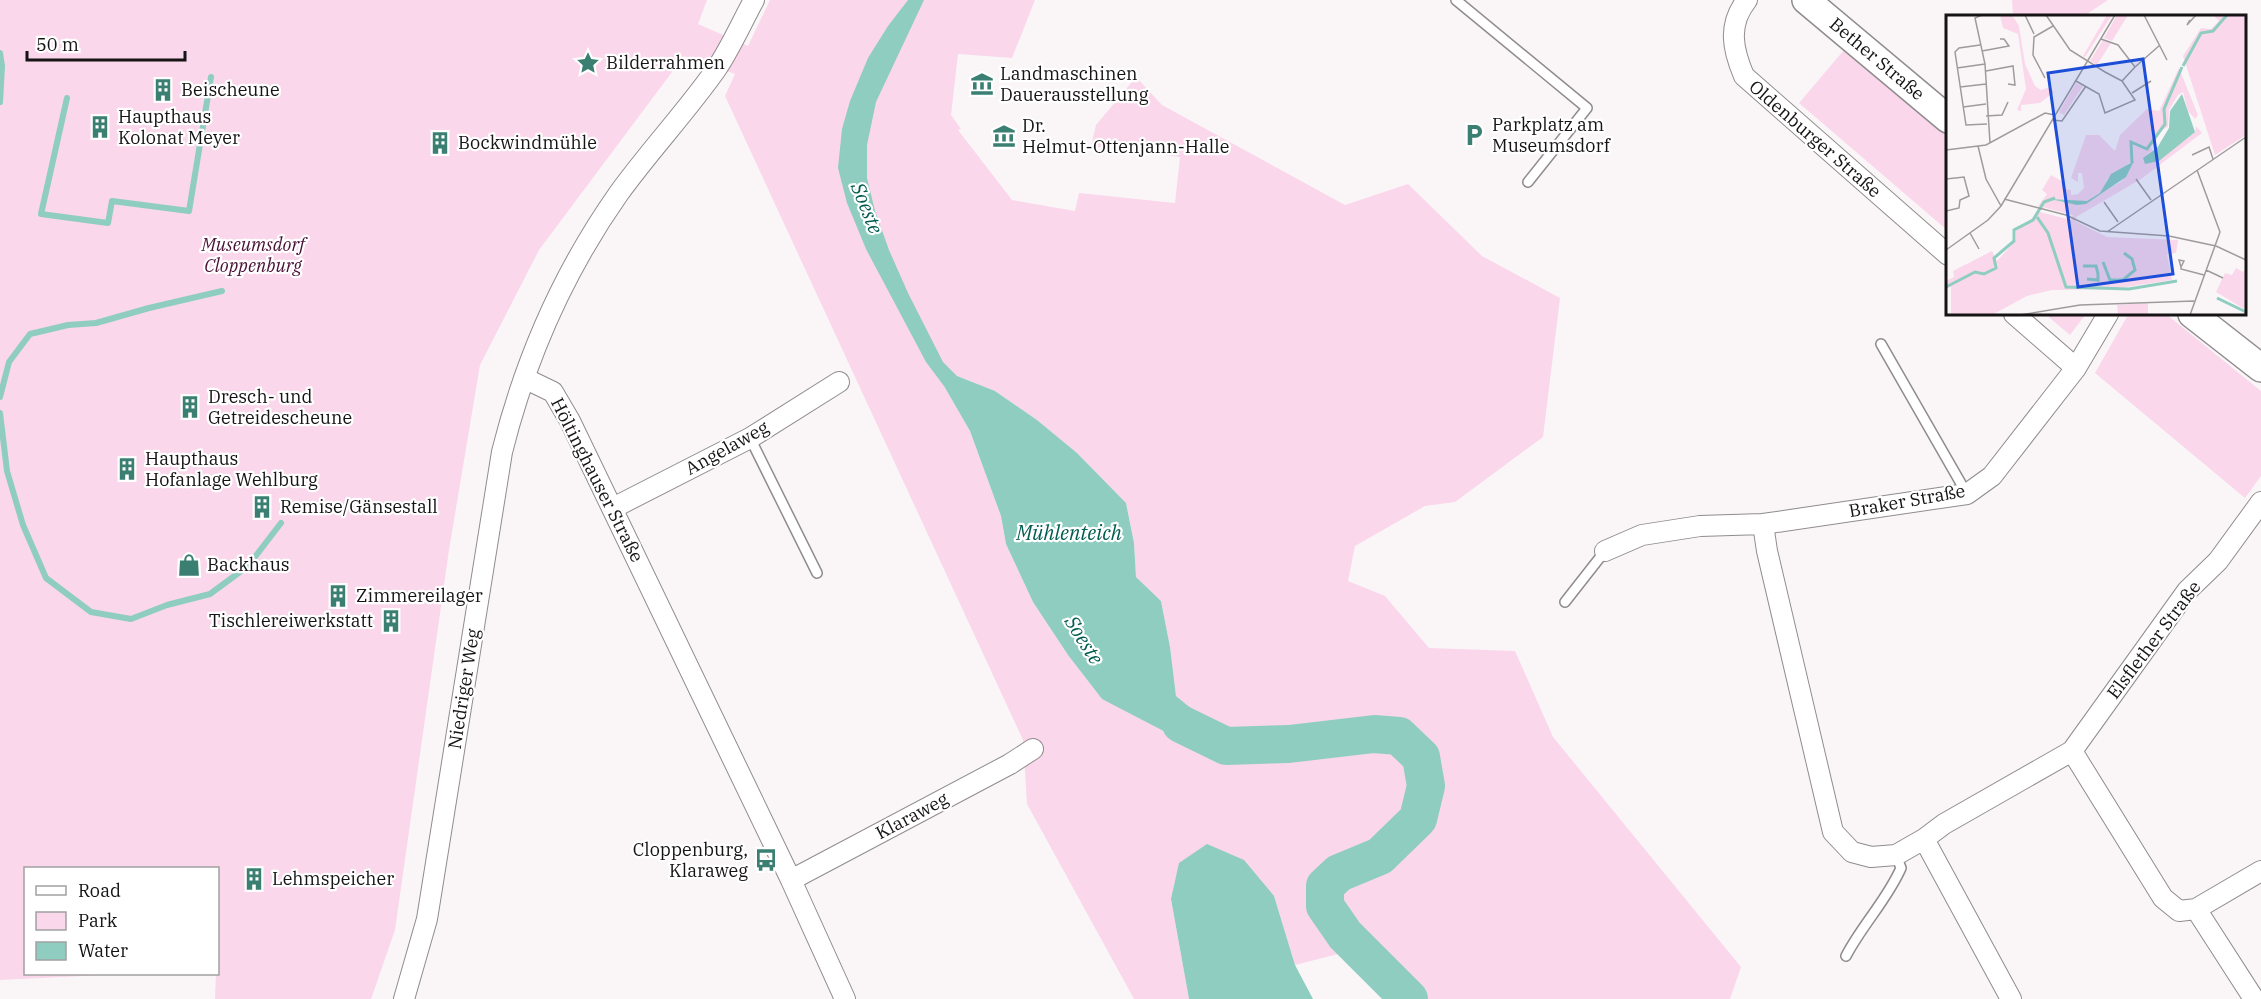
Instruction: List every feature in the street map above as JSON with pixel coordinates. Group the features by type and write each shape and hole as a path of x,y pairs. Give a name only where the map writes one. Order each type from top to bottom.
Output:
{"street":[{"path":"524,378 553,306 597,228 619,193 717,67 754,0"},
{"name":"Oldenburger Straße","path":"1747,0 1741,7 1733,33 1735,54 1744,76 1946,254"},
{"name":"Bether Straße","path":"1810,2 1946,118"},
{"path":"2015,315 2076,368"},
{"name":"Braker Straße","path":"1605,551 1642,535 1700,526 1763,524 1967,494 1992,476 2076,368 2107,315"},
{"path":"2193,315 2261,368"},
{"name":"Höltinghauser Straße","path":"524,378 553,392 613,508 845,999"},
{"name":"Niedriger Weg","path":"404,999 427,920 501,452 524,378"},
{"name":"Angelaweg","path":"613,508 750,438 839,382"},
{"name":"Elsflether Straße","path":"1924,839 1944,824 2072,751 2187,591 2218,561 2261,502"},
{"path":"1763,524 1833,832 1852,852 1871,857 1896,855 1924,839 2011,999"},
{"name":"Klaraweg","path":"790,880 1010,764 1033,749"},
{"path":"2072,751 2163,898 2179,911 2196,909 2261,871"},
{"path":"2196,909 2254,999"}],"lane":[{"path":"1456,0 1587,108 1528,183"},
{"path":"1881,344 1967,494"},
{"path":"750,438 817,573"},
{"path":"1565,602 1605,551"},
{"path":"1846,956 1857,934 1893,886 1901,868 1896,855"}],"green space":[{"name":"Museumsdorf Cloppenburg","path":"0,0 707,0 698,24 748,46 770,0 1035,0 1012,58 958,54 951,115 961,129 958,130 1012,200 1075,211 1079,193 1175,203 1180,157 1091,146 1096,125 1136,77 1162,105 1345,205 1408,184 1482,256 1560,298 1543,437 1455,502 1425,506 1355,546 1348,581 1385,596 1429,648 1515,651 1553,737 1741,967 1730,999 1389,999 1346,952 1295,965 1274,896 1171,899 1189,999 1134,999 1027,804 1023,740 725,96 735,74 684,56 539,250 480,365 449,550 395,930 371,999 215,999 216,975 219,975 219,867 24,867 24,975 105,975 0,980","holes":["957,376 995,391 1037,420 1077,453 1126,503 1134,543 1136,577 1161,601 1176,696 1226,738 1102,699 1068,655 1033,602 1006,544 1001,516 970,431 944,386"]},
{"path":"2012,0 2108,0 2086,15 2013,15"},
{"path":"1844,50 1946,133 1946,229 1799,103"},
{"path":"2046,315 2085,315 2070,335"},
{"path":"2128,315 2167,315 2261,391 2261,476 2245,498 2095,373"}],"water":[{"name":"Mühlenteich","path":"908,0 924,0 876,102 867,145 867,178 875,211 889,250 943,362 957,376 995,391 1037,420 1077,453 1126,503 1134,543 1136,577 1161,601 1176,696 1227,738 1226,746 1221,752 1179,739 1102,699 1068,655 1033,602 1006,544 1001,516 970,431 944,386 926,362 866,249 847,203 838,168 842,129 850,101 868,58"},
{"path":"1207,844 1244,860 1274,896 1295,965 1313,999 1189,999 1171,899 1179,863"}],"waterway":[{"path":"0,53 2,66 0,102"},
{"path":"67,98 41,214 108,223 112,201 189,211 211,77"},
{"path":"0,397 9,362 30,334 68,325 96,323 222,291"},
{"path":"0,413 7,471 23,525 46,578 91,612 131,619 167,605 210,594 248,566 281,523"},
{"name":"Soeste","path":"1181,724 1226,746 1289,744 1374,734 1399,736 1421,757 1426,786 1418,819 1380,856 1339,873 1325,886 1325,906 1345,935 1409,999"}],"place":[{"name":"Bilderrahmen","path":"588,63"},
{"name":"Landmaschinen Dauerausstellung","path":"982,84"},
{"name":"Beischeune","path":"163,90"},
{"name":"Haupthaus Kolonat Meyer","path":"100,127"},
{"name":"Parkplatz am Museumsdorf","path":"1474,135"},
{"name":"Dr. Helmut-Ottenjann-Halle","path":"1004,136"},
{"name":"Bockwindmühle","path":"440,143"},
{"name":"Dresch- und Getreidescheune","path":"190,407"},
{"name":"Haupthaus Hofanlage Wehlburg","path":"127,469"},
{"name":"Remise/Gänsestall","path":"262,507"},
{"name":"Backhaus","path":"189,565"},
{"name":"Zimmereilager","path":"338,596"},
{"name":"Tischlereiwerkstatt","path":"391,621"},
{"name":"Cloppenburg, Klaraweg","path":"766,860"},
{"name":"Lehmspeicher","path":"254,879"}]}
